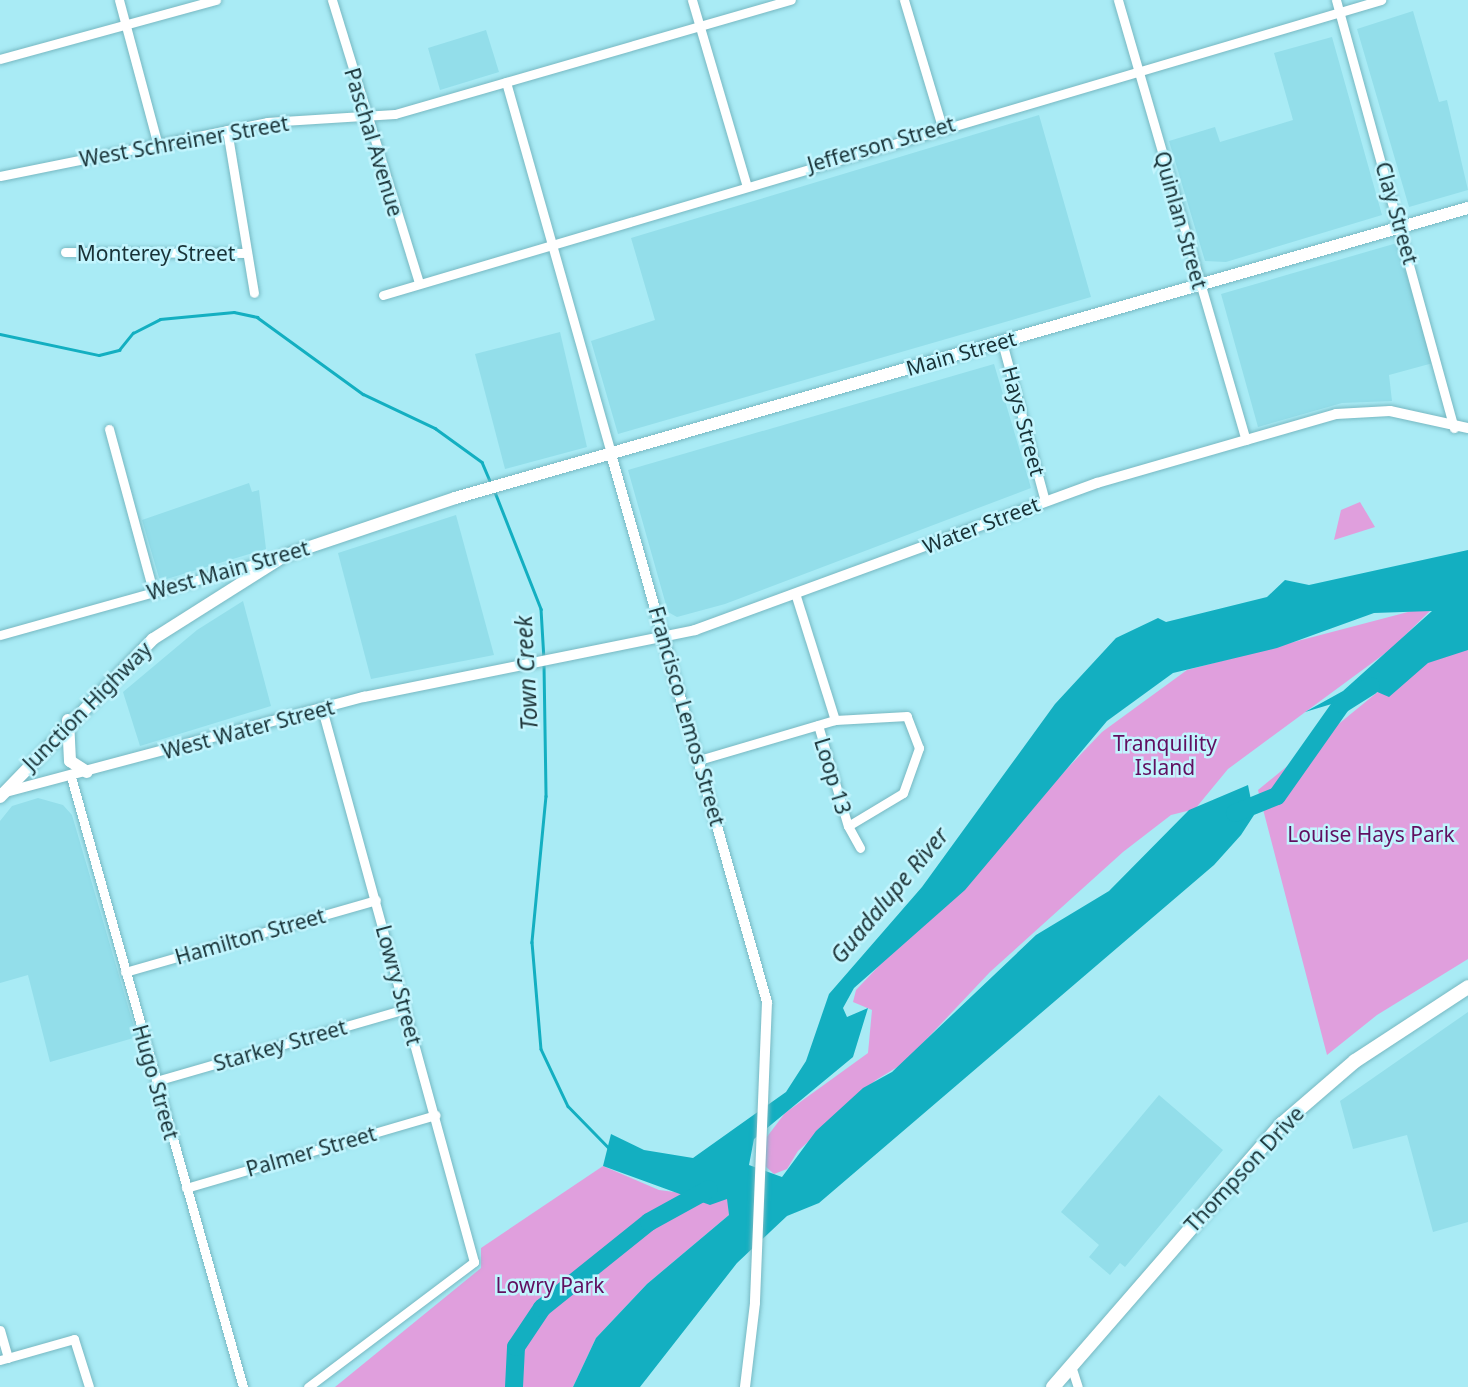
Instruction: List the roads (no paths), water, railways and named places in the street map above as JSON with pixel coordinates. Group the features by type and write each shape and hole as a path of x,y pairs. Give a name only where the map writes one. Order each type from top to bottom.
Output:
{"main road":[{"name":"Main Street","path":"455,498 1468,208"},
{"name":"West Main Street","path":"286,555 455,498"},
{"name":"Junction Highway","path":"1,794 68,720 153,639 286,555"},
{"path":"68,720 70,761 87,772"},
{"name":"Thompson Drive","path":"1053,1387 1282,1124 1355,1061 1468,988"}],"street":[{"path":"119,0 158,142"},
{"path":"0,59 127,27 216,0"},
{"name":"Paschal Avenue","path":"332,0 419,282"},
{"path":"692,0 746,183"},
{"name":"West Schreiner Street","path":"0,176 227,130 369,119 791,0"},
{"path":"904,0 942,127"},
{"name":"Quinlan Street","path":"1118,0 1246,440"},
{"name":"Clay Street","path":"1336,0 1402,227 1454,428"},
{"name":"Jefferson Street","path":"383,295 746,183 1381,0"},
{"name":"Francisco Lemos Street","path":"506,82 548,243 664,637 767,1002 745,1387"},
{"path":"227,130 254,293"},
{"name":"Monterey Street","path":"65,253 247,253"},
{"name":"Hays Street","path":"1002,342 1045,501"},
{"name":"Water Street","path":"497,671 664,637 796,596 1045,501 1246,440 1366,411 1454,428 1468,428"},
{"path":"109,429 153,591"},
{"name":"West Main Street","path":"0,635 286,555"},
{"path":"699,760 835,720 796,596"},
{"name":"West Water Street","path":"1,794 322,709 497,671"},
{"name":"Lowry Street","path":"308,1387 474,1262 436,1115 322,709"},
{"name":"Loop 13","path":"835,720 907,716 919,748 917,767 899,797 848,826"},
{"name":"Loop 13","path":"818,726 848,826 860,848"},
{"name":"Hugo Street","path":"71,777 243,1387"},
{"name":"Hamilton Street","path":"125,972 376,900"},
{"name":"Starkey Street","path":"156,1081 405,1009"},
{"name":"Palmer Street","path":"186,1188 436,1115"},
{"path":"0,1330 4,1359 74,1339 89,1387"},
{"path":"1071,1366 1078,1387"}],"waterway":[{"name":"Town Creek","path":"0,334 99,355 119,350 133,333 160,319 234,312 257,317 363,394 435,428 482,462 491,483"},
{"name":"Town Creek","path":"495,492 541,609 544,659"},
{"name":"Town Creek","path":"544,665 546,796 532,942 541,1049 568,1106 609,1148"},
{"name":"Guadalupe River","path":"1235,813 1277,796 1342,704 1371,686"},
{"name":"Guadalupe River","path":"514,1387 516,1347 542,1308 649,1222 709,1189"}],"park label":[{"name":"Tranquility Island","path":"1165,755"},
{"name":"Louise Hays Park","path":"1371,834"},
{"name":"Lowry Park","path":"550,1285"}]}
